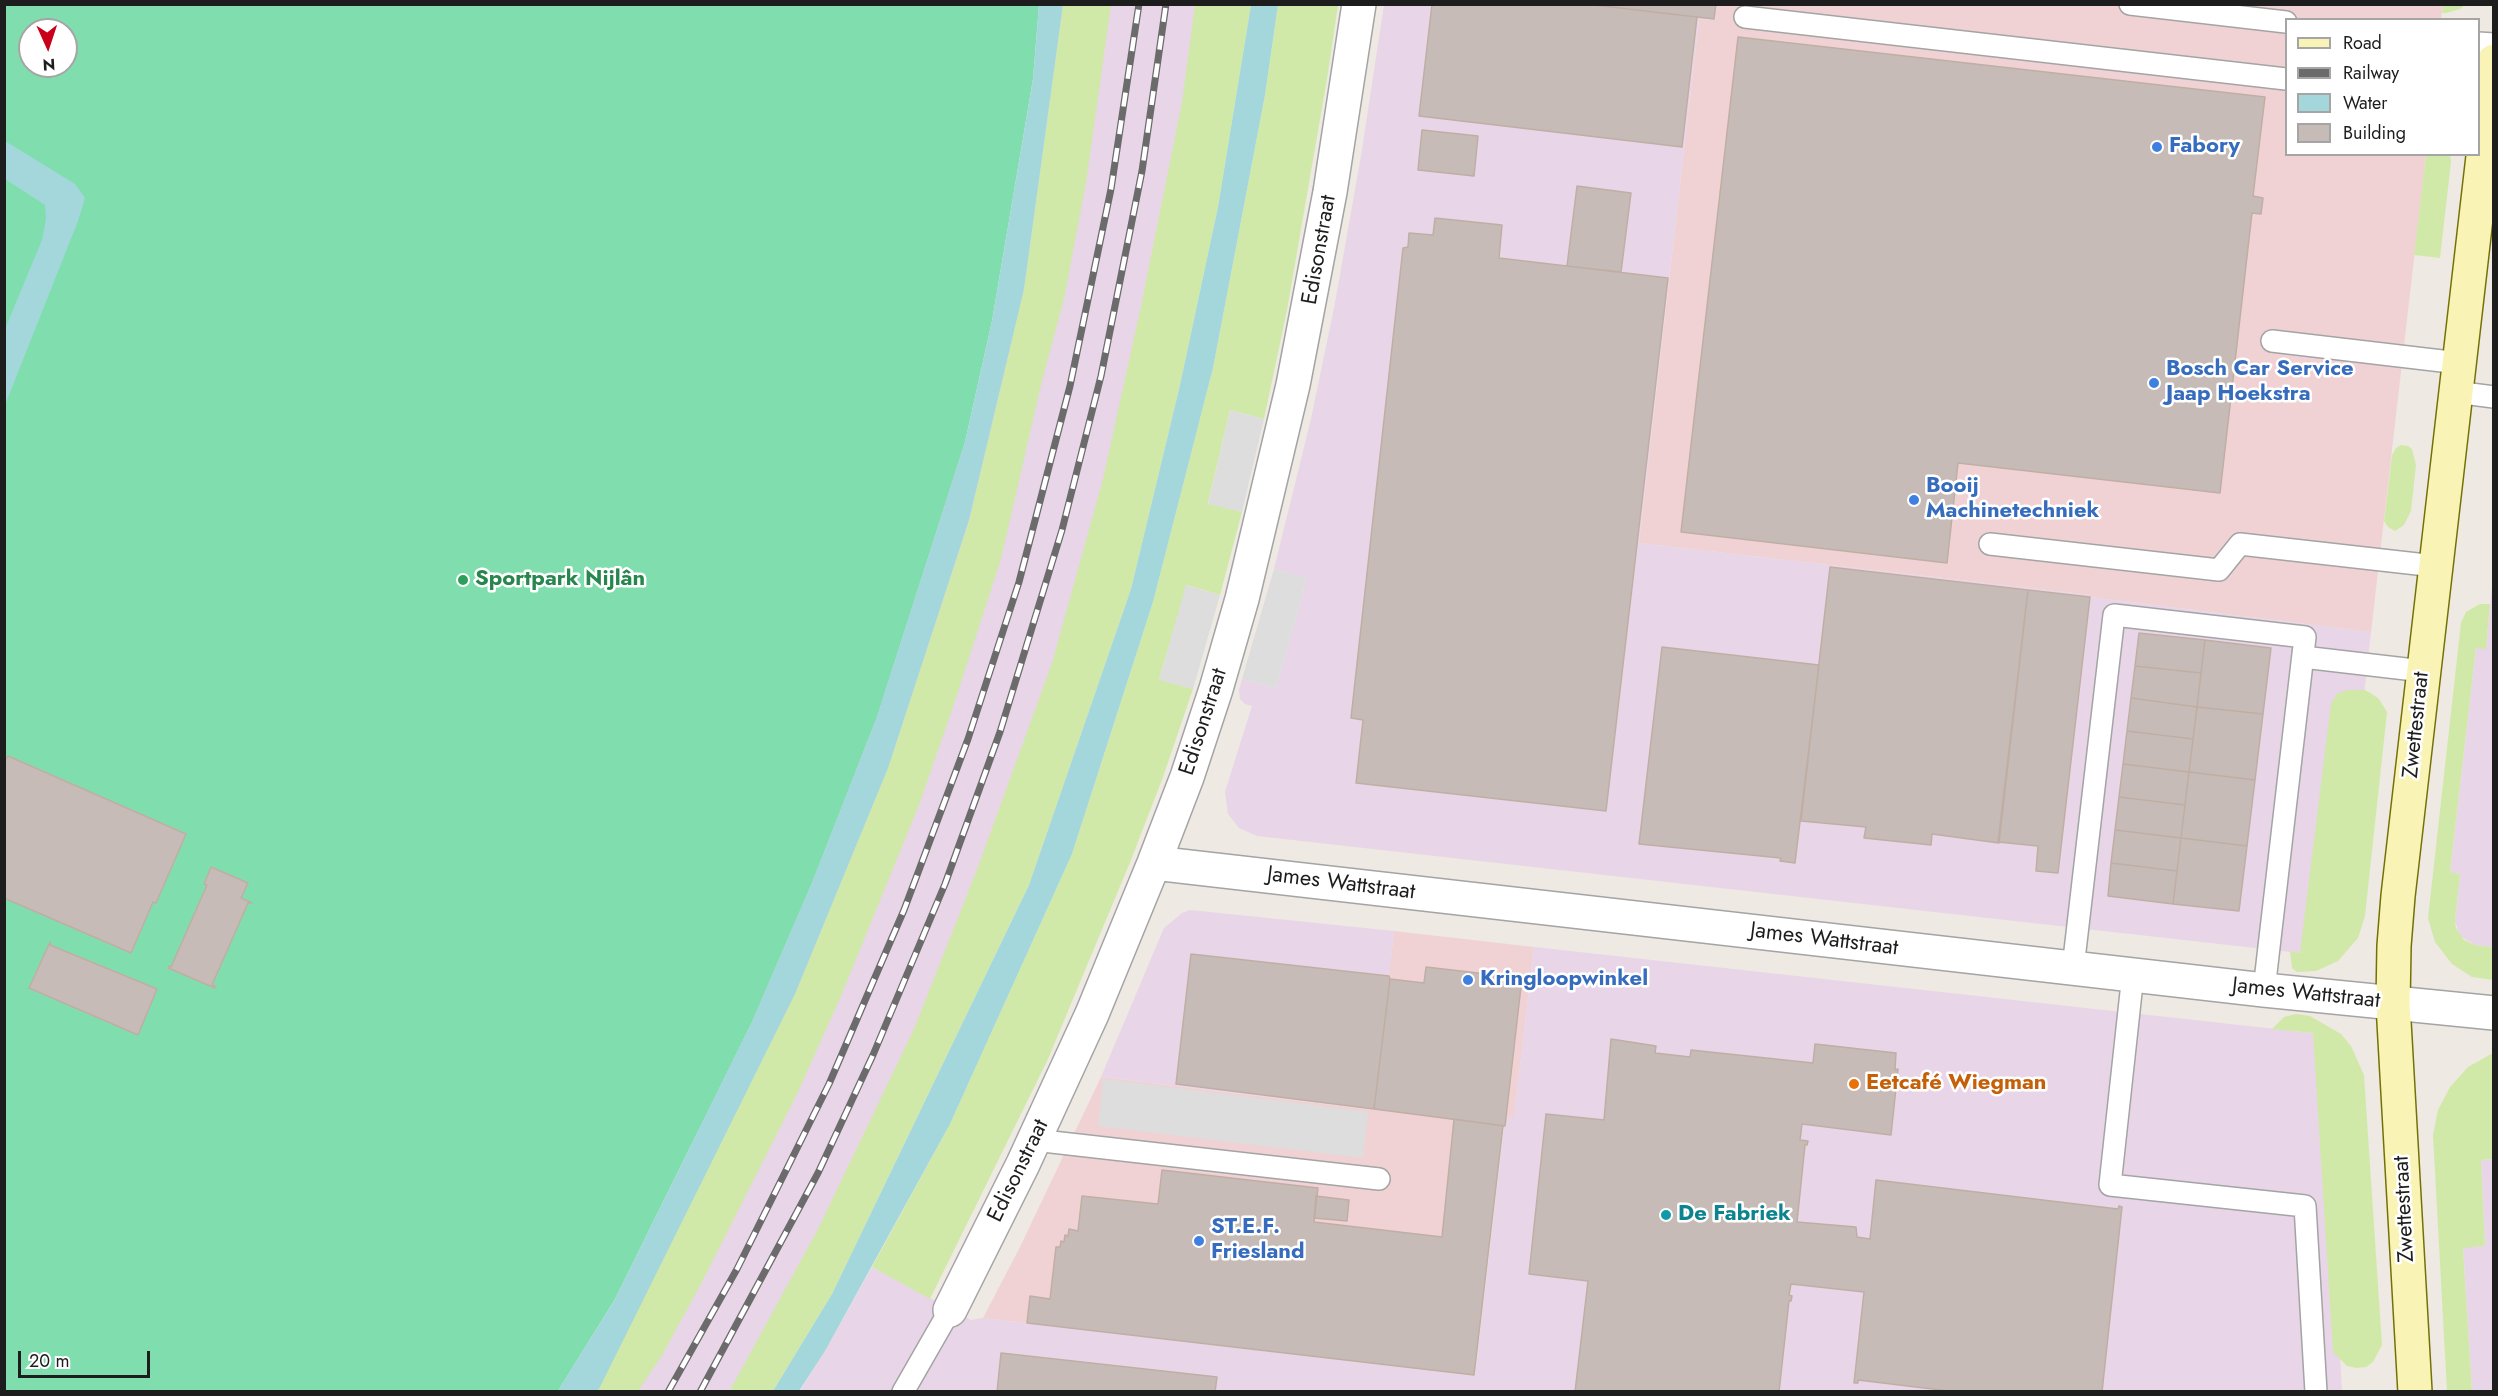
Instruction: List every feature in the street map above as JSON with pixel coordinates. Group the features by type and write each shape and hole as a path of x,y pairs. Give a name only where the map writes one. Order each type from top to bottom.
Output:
{"street":[{"name":"Edisonstraat","path":"950,1310 1034,1140 1092,1014 1187,777 1216,689 1264,510 1313,290 1359,4"},
{"name":"Zwettestraat","path":"2480,142 2484,101 2493,61"},
{"name":"Zwettestraat","path":"2415,1392 2393,1004 2398,896 2457,378 2479,156"},
{"name":"James Wattstraat","path":"1154,863 2264,990 2493,1013"}],"lane":[{"path":"2130,4 2285,22"},
{"path":"1744,17 2285,79"},
{"path":"2272,341 2457,378 2493,397"},
{"path":"1989,544 2218,570 2240,544 2435,566"},
{"path":"2073,968 2114,615 2306,637 2264,990"},
{"path":"2303,657 2423,671"},
{"path":"2133,974 2110,1185 2305,1206 2316,1392"},
{"path":"1034,1140 1379,1179"},
{"name":"Edisonstraat","path":"903,1392 950,1310"}],"shaded area":[{"path":"1063,5 1251,5 1180,385 773,1391 597,1392 1024,289"},
{"path":"1384,5 1717,5 1715,20 1699,19 1639,543 2090,595 2090,597 2371,632 2339,917 2300,953 1257,836 1239,828 1228,814 1225,792 1252,706 1240,699 1239,690 1242,679 1276,688 1307,578 1274,569 1311,419 1335,303 1361,156"},
{"path":"1717,5 2443,5 2441,18 2285,18 2285,156 2426,156 2371,632 2090,597 2090,595 1639,543 1699,19 1715,20"},
{"path":"1230,410 1264,419 1242,512 1208,504"},
{"path":"1274,569 1307,578 1276,688 1242,679"},
{"path":"2493,577 2493,947 2475,945 2460,936 2455,921 2460,874 2450,873 2476,648 2486,648"},
{"path":"1186,585 1220,595 1193,689 1159,680"},
{"path":"1190,910 1394,931 1375,1110 1101,1077 1164,928 1182,913"},
{"path":"1394,931 1534,947 1514,1118 1503,1126 1475,1376 983,1318 1019,1249 1101,1077 1374,1110"},
{"path":"1534,947 2321,1034 2342,1391 799,1392 872,1267 971,1320 983,1318 1475,1376 1504,1126 1506,1126 1507,1117 1514,1117"},
{"path":"1103,1079 1368,1112 1363,1158 1098,1126"},
{"path":"2493,1159 2493,1391 2472,1391 2463,1247 2485,1246 2481,1160"}],"green space":[{"path":"2443,4 2465,5 2460,9 2442,13"},
{"name":"Sportpark Nijlân","path":"5,5 1039,5 1033,79 992,321 965,442 877,717 812,883 752,1022 615,1299 558,1391 5,1392"},
{"path":"1063,5 1111,5 1086,183 1064,299 1042,381 1001,559 954,704 919,805 841,996 797,1094 701,1284 661,1357 638,1391 597,1392 795,994 888,768 969,521 1024,289"},
{"path":"1195,5 1251,5 1218,207 1180,385 1131,589 1029,885 832,1294 773,1391 729,1392 818,1229 914,1029 978,867 1052,663 1103,479 1141,306 1182,102"},
{"path":"1278,5 1338,5 1287,310 1264,419 1230,410 1208,503 1242,512 1220,595 1187,585 1159,679 1193,689 1163,777 1048,1059 930,1299 872,1267 950,1124 1072,854 1153,602 1213,368 1265,95"},
{"path":"2426,156 2450,156 2440,258 2414,255"},
{"path":"2401,445 2412,449 2416,465 2411,511 2404,525 2395,531 2384,521 2392,455"},
{"path":"2480,604 2490,604 2486,649 2476,648 2450,872 2460,874 2456,928 2464,940 2475,945 2493,947 2493,980 2472,977 2452,964 2435,942 2428,918 2461,623 2466,612"},
{"path":"2348,690 2365,690 2379,699 2387,712 2365,916 2358,938 2338,961 2316,971 2297,972 2292,968 2290,951 2300,953 2331,703 2338,693"},
{"path":"2296,1014 2310,1016 2341,1034 2351,1046 2364,1075 2382,1345 2373,1362 2366,1367 2347,1366 2333,1352 2313,1033 2272,1029 2284,1017"},
{"path":"2493,1053 2493,1159 2481,1160 2485,1246 2463,1248 2472,1391 2447,1391 2433,1135 2438,1110 2450,1087 2468,1067"}],"water":[{"path":"1039,5 1063,5 1024,289 969,520 888,768 795,994 599,1389 597,1391 558,1391 615,1299 752,1022 812,883 877,717 965,442 992,321 1033,79"},
{"path":"1251,5 1278,5 1265,95 1213,368 1153,602 1072,854 950,1124 825,1351 799,1391 773,1391 832,1294 1029,885 1131,589 1180,385 1218,207"},
{"path":"5,141 75,184 85,198 5,405 5,329 42,240 46,219 45,205 5,179"}],"building":[{"path":"1432,4 1585,4 1697,17 1682,147 1419,116"},
{"path":"1585,4 1716,4 1714,19"},
{"path":"1738,37 2265,97 2253,196 2263,198 2261,214 2252,213 2220,493 1958,463 1947,563 1681,532"},
{"path":"1422,130 1478,136 1474,176 1418,170"},
{"path":"1577,186 1631,193 1621,272 1567,266"},
{"path":"1435,218 1502,225 1499,258 1668,278 1606,811 1356,783 1363,720 1351,718 1403,248 1408,247 1409,233 1433,235"},
{"path":"1830,567 2028,590 1999,843 1932,834 1931,845 1864,838 1866,827 1801,821"},
{"path":"2028,590 2090,597 2058,873 2036,871 2038,846 1998,842"},
{"path":"2139,633 2205,640 2201,673 2135,666"},
{"path":"2205,640 2271,648 2263,714 2197,707"},
{"path":"1662,647 1819,665 1795,863 1780,861 1781,858 1639,844"},
{"path":"2135,666 2201,673 2197,707 2131,698"},
{"path":"2131,698 2197,707 2193,739 2127,731"},
{"path":"2197,707 2263,714 2255,780 2189,772"},
{"path":"2127,731 2193,739 2189,772 2123,764"},
{"path":"8,756 186,834 131,953 4,898 4,763"},
{"path":"2123,764 2189,772 2185,805 2119,797"},
{"path":"2189,772 2255,780 2247,846 2181,838"},
{"path":"2119,797 2185,805 2181,838 2115,830"},
{"path":"2115,830 2181,838 2177,871 2111,863"},
{"path":"2181,838 2247,846 2239,911 2173,904"},
{"path":"2111,863 2177,871 2173,904 2108,896"},
{"path":"211,867 248,883 241,898 252,903 248,903 212,985 216,986 215,988 168,968 171,967 207,885 204,884"},
{"path":"50,942 50,945 157,989 138,1035 29,988"},
{"path":"1191,954 1389,976 1374,1109 1176,1084"},
{"path":"1426,967 1522,978 1505,1126 1374,1109 1390,979 1424,983"},
{"name":"De Fabriek","path":"1611,1039 1656,1046 1655,1053 1690,1057 1691,1050 1813,1063 1815,1044 1896,1053 1895,1070 1898,1069 1891,1135 1802,1124 1800,1140 1808,1141 1805,1145 1797,1222 1856,1227 1857,1237 1870,1239 1876,1180 2118,1209 2119,1206 2122,1207 2102,1392 1957,1392 1858,1380 1858,1383 1854,1383 1864,1292 1791,1284 1789,1295 1792,1296 1789,1301 1779,1392 1575,1392 1588,1281 1529,1274 1546,1114 1604,1120"},
{"path":"1454,1119 1503,1126 1474,1375 1027,1323 1030,1296 1050,1299 1056,1247 1060,1247 1061,1241 1064,1242 1069,1229 1078,1231 1082,1196 1158,1204 1162,1170 1318,1188 1314,1222 1442,1237"},
{"path":"1316,1196 1349,1200 1347,1221 1314,1218"},
{"path":"1001,1353 1217,1377 1215,1392 997,1392"}],"railway":[{"path":"668,1392 737,1269 829,1084 904,910 968,739 1019,582 1070,386 1111,189 1139,4"},
{"path":"700,1392 818,1173 873,1055 945,884 1000,732 1062,530 1101,376 1142,171 1166,4"}],"place":[{"name":"Fabory","path":"2157,147"},
{"name":"Bosch Car Service Jaap Hoekstra","path":"2154,383"},
{"name":"Booij Machinetechniek","path":"1914,500"},
{"name":"Sportpark Nijlân","path":"463,580"},
{"name":"Kringloopwinkel","path":"1468,980"},
{"name":"Eetcafé Wiegman","path":"1854,1084"},
{"name":"De Fabriek","path":"1666,1215"},
{"name":"ST.E.F. Friesland","path":"1199,1241"}]}
